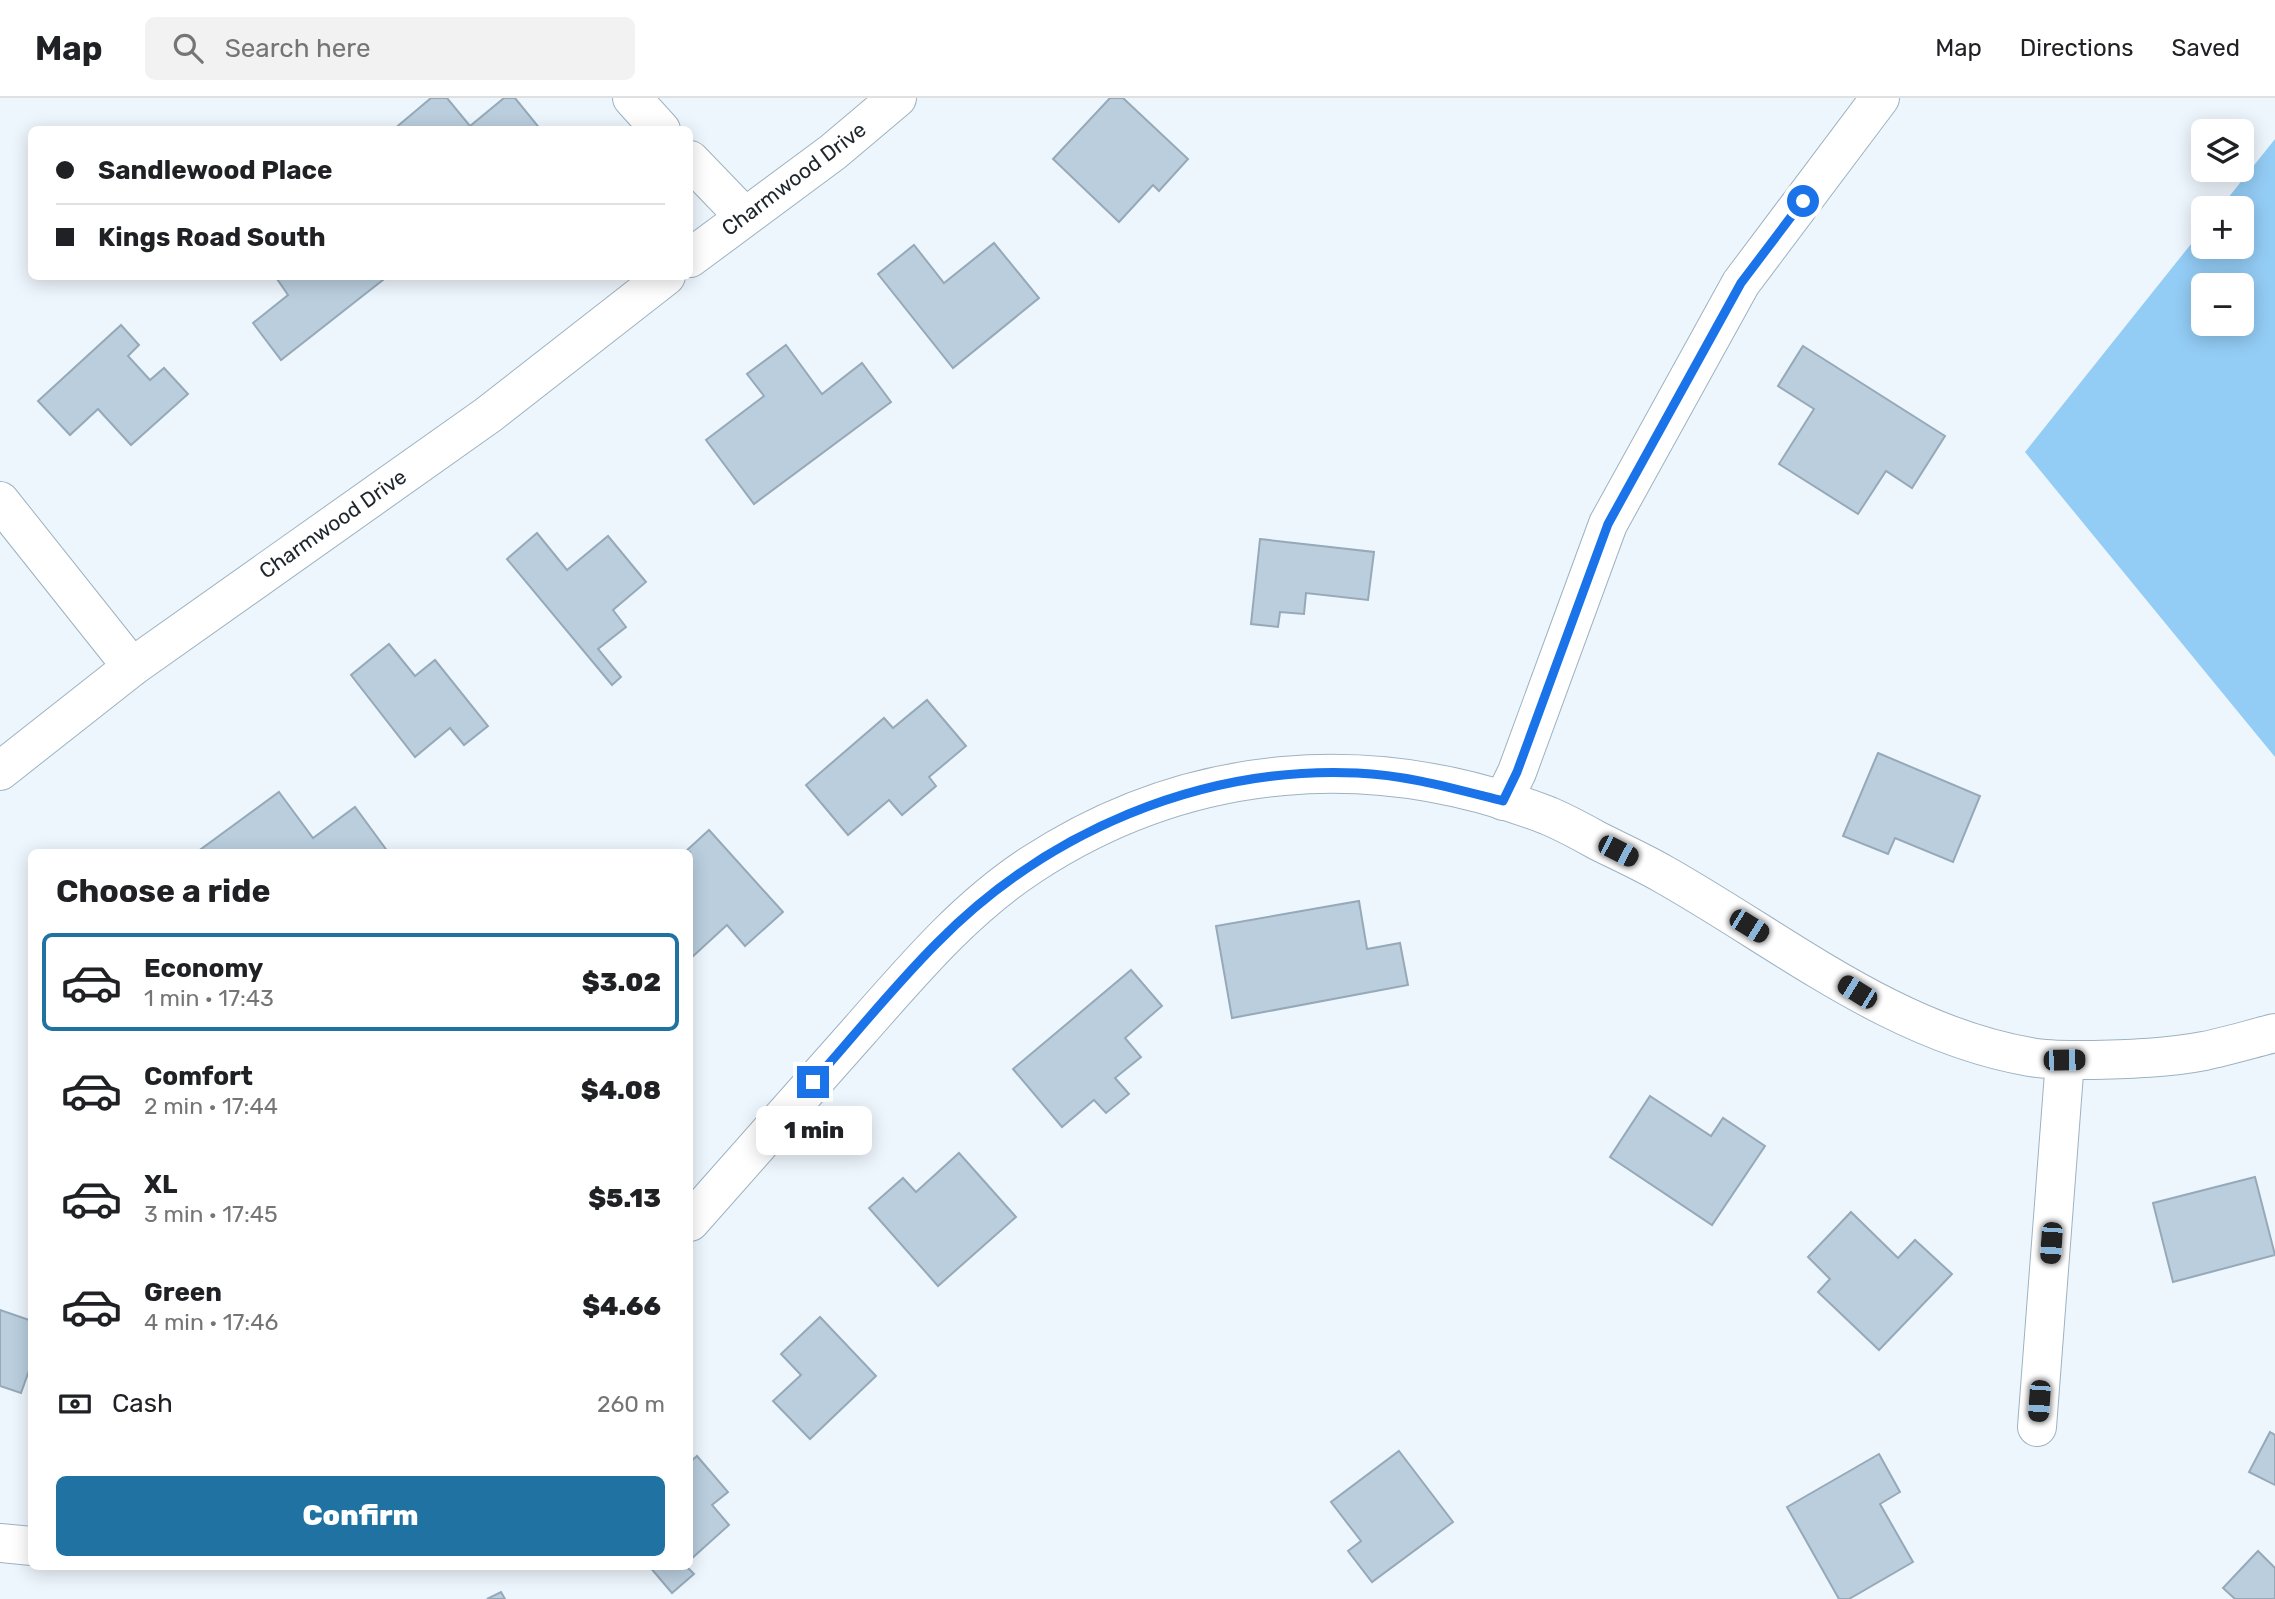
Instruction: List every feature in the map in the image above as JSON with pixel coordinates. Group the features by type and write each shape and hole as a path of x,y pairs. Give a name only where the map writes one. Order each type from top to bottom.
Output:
{"street":[{"path":"632,98 657,126"},
{"name":"Charmwood Drive","path":"693,256 833,152 897,98"},
{"path":"1503,801 1517,772 1608,524 1741,283 1880,98"},
{"path":"693,163 744,216"},
{"name":"Charmwood Drive","path":"0,771 132,667 488,415 661,280"},
{"path":"0,501 132,667"},
{"path":"693,1219 937,943 992,894 1031,865 1094,828 1142,807 1220,785 1274,776 1357,773 1418,780 1503,801 1552,817 1662,873 1857,992 1916,1022 1988,1047 2033,1058 2140,1059 2204,1051 2275,1033"},
{"path":"2037,1427 2064,1060"},
{"path":"0,1543 28,1546"}],"shaded area":[{"path":"2275,139 2275,757 2025,452 2191,244 2191,259 2254,259 2254,196 2230,196 2241,182 2254,182 2254,165"}],"building":[{"path":"431,98 447,98 470,126 398,126"},
{"path":"504,98 515,98 538,126 470,126"},
{"path":"1110,98 1123,98 1188,159 1159,191 1153,185 1119,222 1053,159"},
{"path":"994,243 1039,298 953,368 878,274 914,245 944,283"},
{"path":"278,280 383,280 281,360 253,323 288,295"},
{"path":"121,325 139,345 128,356 150,380 164,368 188,394 131,445 98,409 70,435 38,401"},
{"path":"786,345 822,394 862,363 891,402 754,504 706,440 764,396 747,374"},
{"path":"1803,346 1945,436 1912,488 1886,471 1858,514 1779,464 1814,409 1778,386"},
{"path":"537,533 567,570 608,536 646,582 613,610 626,627 598,649 621,677 612,685 507,559"},
{"path":"1260,539 1374,552 1368,600 1306,593 1304,614 1280,612 1278,627 1251,624"},
{"path":"389,644 415,676 435,660 488,726 464,745 450,728 415,757 351,675"},
{"path":"927,700 966,746 929,777 936,786 902,815 889,800 848,835 806,785 884,718 893,728"},
{"path":"1878,753 1980,796 1953,862 1895,838 1888,854 1843,836"},
{"path":"279,792 313,838 355,807 386,849 201,849"},
{"path":"709,830 783,912 745,946 727,925 693,956 693,849 688,849"},
{"path":"1359,901 1367,949 1400,943 1408,985 1232,1018 1216,926"},
{"path":"1131,970 1162,1006 1125,1038 1141,1057 1115,1078 1129,1094 1106,1113 1094,1100 1062,1127 1013,1069"},
{"path":"1650,1096 1711,1136 1723,1118 1765,1146 1712,1225 1610,1157"},
{"path":"959,1153 1016,1217 938,1286 869,1208 903,1178 916,1192"},
{"path":"2255,1177 2275,1255 2173,1282 2153,1203"},
{"path":"1851,1212 1898,1258 1915,1240 1952,1274 1879,1350 1818,1292 1830,1279 1808,1257"},
{"path":"0,1310 28,1320 28,1373 21,1393 0,1386"},
{"path":"820,1317 876,1376 810,1439 773,1401 801,1375 781,1354"},
{"path":"2270,1432 2275,1435 2275,1485 2249,1472"},
{"path":"1399,1451 1453,1522 1372,1582 1348,1551 1361,1541 1331,1502"},
{"path":"1879,1454 1900,1492 1880,1504 1913,1562 1849,1599 1839,1599 1787,1507"},
{"path":"697,1456 728,1492 712,1505 729,1525 693,1557 693,1459"},
{"path":"2258,1551 2275,1568 2275,1599 2235,1599 2223,1588"},
{"path":"652,1570 690,1570 694,1574 672,1593"},
{"path":"501,1592 505,1599 487,1599"}],"route":[{"path":"813,1082 937,943 992,894 1031,865 1094,828 1142,807 1220,785 1274,776 1357,773 1418,780 1503,801 1517,772 1608,524 1741,283 1803,201"}]}
